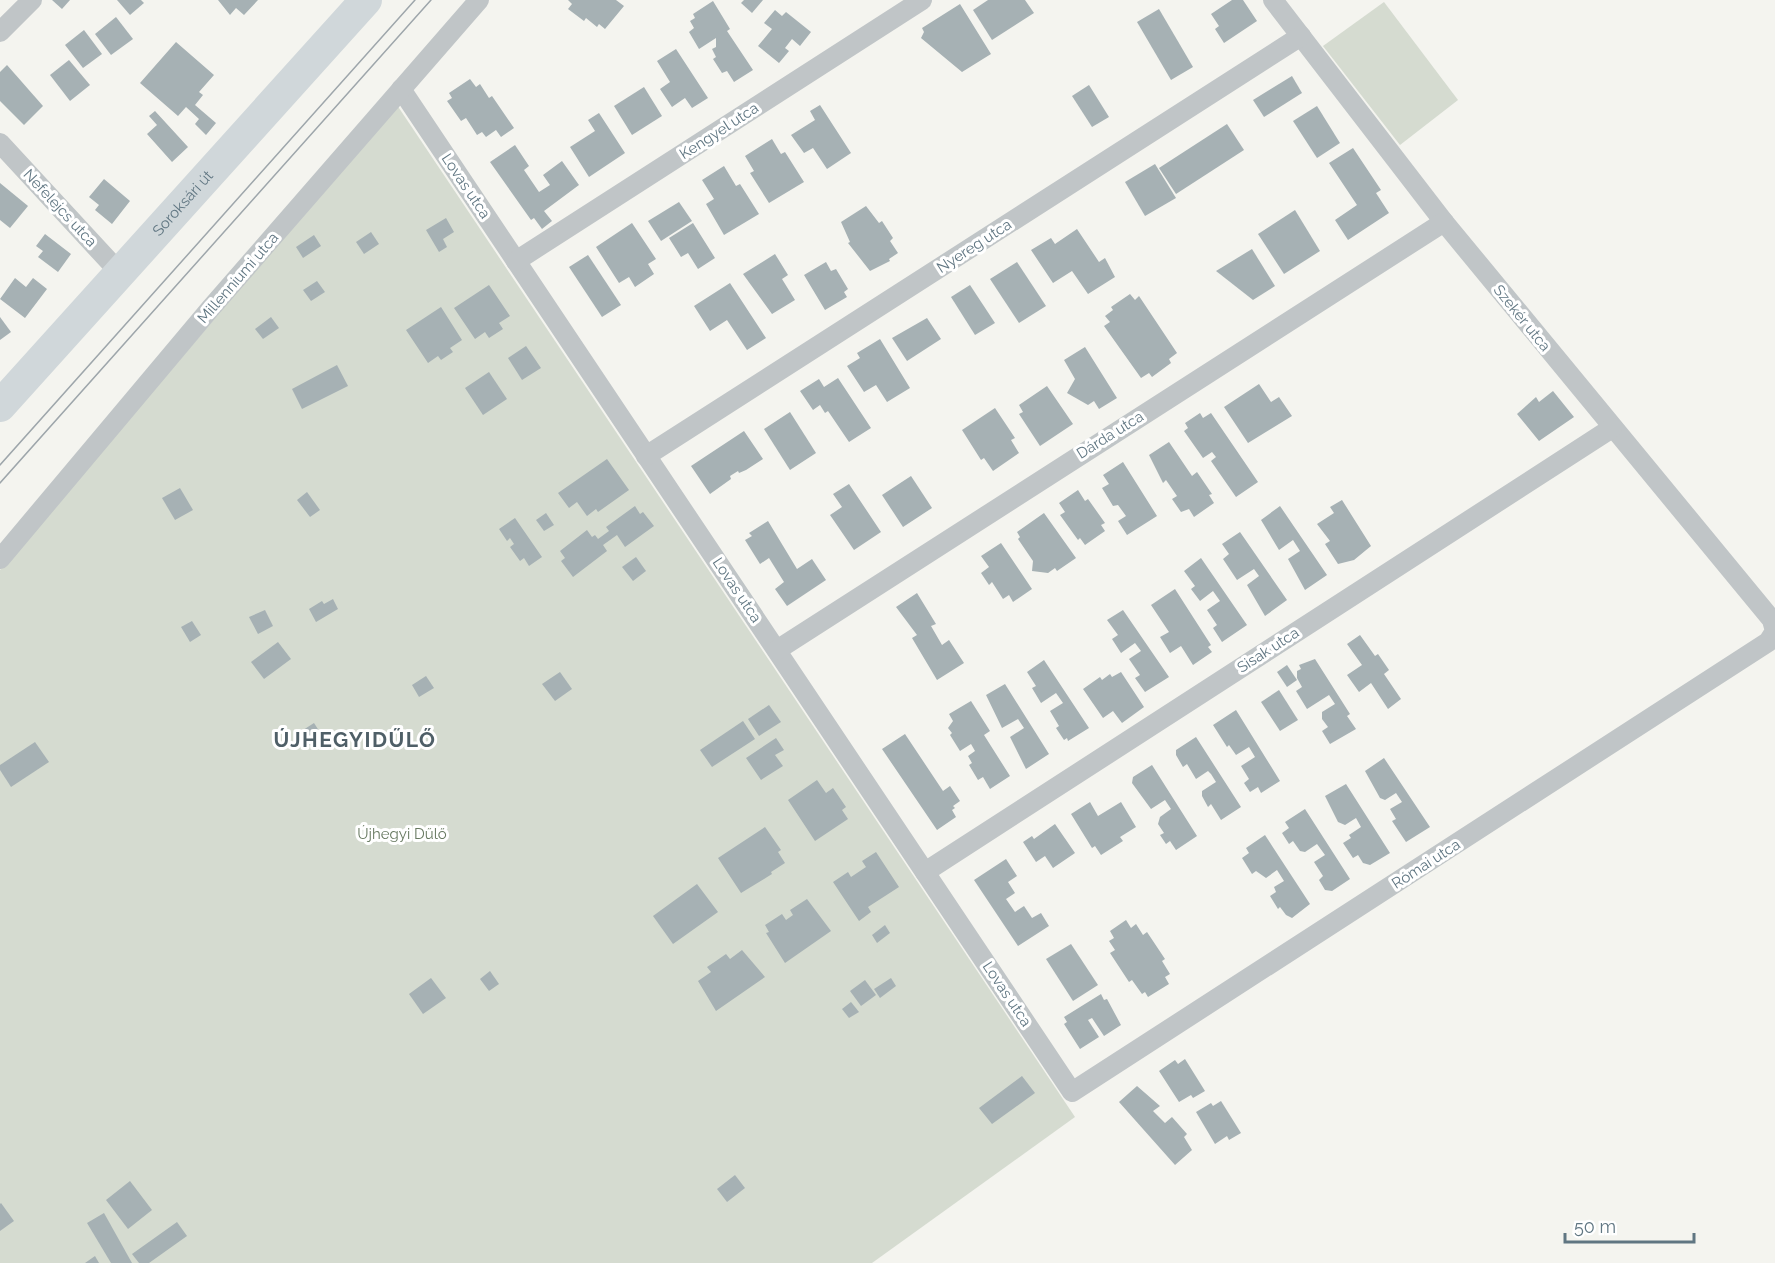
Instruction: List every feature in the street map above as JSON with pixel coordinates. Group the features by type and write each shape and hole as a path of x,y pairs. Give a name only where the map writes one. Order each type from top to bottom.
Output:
{"main road":[{"name":"Soroksári út","path":"0,405 366,0"}],"street":[{"path":"0,32 32,0"},
{"name":"Millenniumi utca","path":"0,559 210,309 479,0"},
{"name":"Kengyel utca","path":"516,261 922,0"},
{"name":"Szekér utca","path":"1273,0 1444,222 1772,620 1775,631"},
{"name":"Nyereg utca","path":"646,456 1301,36"},
{"name":"Lovas utca","path":"401,89 1072,1092"},
{"name":"Nefelejcs utca","path":"0,143 120,273"},
{"name":"Dárda utca","path":"777,650 1444,222"},
{"name":"Sisak utca","path":"925,872 1612,428"},
{"name":"Római utca","path":"1072,1092 1768,642 1775,631"}],"green space":[{"path":"1384,2 1458,100 1400,145 1323,46"},
{"name":"Újhegyi Dűlő","path":"397,105 1075,1117 872,1263 0,1263 0,570"}],"building":[{"path":"52,0 70,0 62,9"},
{"path":"117,0 141,0 144,3 130,15"},
{"path":"218,0 258,0 244,15 236,8 230,15"},
{"path":"568,0 616,0 624,6 605,29 599,24 597,27 586,18 584,21 568,9 572,4"},
{"path":"744,0 763,0 752,13 741,3"},
{"path":"988,0 1025,0 1034,13 992,40 973,10"},
{"path":"1232,0 1243,0 1257,21 1224,43 1215,29 1219,26 1211,14"},
{"path":"713,1 730,29 727,31 753,70 734,82 727,71 722,73 713,59 716,57 712,49 716,47 716,38 699,49 689,32 694,28 690,21 695,18 693,14"},
{"path":"960,4 991,54 962,72 921,38 924,32 922,28"},
{"path":"1159,9 1193,67 1171,80 1137,22"},
{"path":"775,10 782,16 786,12 811,32 800,46 792,39 785,48 789,51 779,63 758,46 772,29 764,23"},
{"path":"116,17 133,39 111,55 95,34"},
{"path":"84,30 102,54 83,68 65,45"},
{"path":"176,42 214,75 199,92 203,95 195,105 216,123 206,135 195,124 199,119 186,107 178,116 140,83"},
{"path":"676,49 708,98 692,108 685,98 672,107 660,89 670,82 657,61"},
{"path":"69,60 90,85 70,101 50,75"},
{"path":"7,65 43,106 24,125 0,101 0,72"},
{"path":"1292,76 1302,93 1264,117 1253,100"},
{"path":"470,79 476,87 480,84 489,98 492,96 514,128 501,137 496,130 486,137 482,132 477,135 466,118 461,121 447,101 452,98 449,93"},
{"path":"1089,85 1109,117 1092,127 1072,96"},
{"path":"644,87 662,116 632,135 614,106"},
{"path":"820,105 851,153 827,169 813,148 804,153 791,135 815,120 810,111"},
{"path":"1317,106 1340,143 1317,158 1293,121"},
{"path":"155,111 188,147 172,162 147,134 157,125 149,116"},
{"path":"599,113 625,153 589,177 570,147 595,131 588,120"},
{"path":"1227,124 1244,150 1176,194 1159,168"},
{"path":"772,139 781,154 785,152 804,182 769,203 750,173 754,171 745,156"},
{"path":"515,145 529,166 524,170 539,192 550,185 543,175 562,161 579,185 544,211 552,221 542,229 534,218 531,220 490,162"},
{"path":"1353,148 1381,190 1376,193 1389,213 1348,240 1335,220 1357,205 1329,163"},
{"path":"1155,164 1176,198 1145,216 1125,182"},
{"path":"724,166 736,186 740,184 759,214 724,235 706,204 714,199 702,180"},
{"path":"104,179 130,201 112,224 95,210 99,205 89,197"},
{"path":"0,183 28,206 10,228 0,220"},
{"path":"679,202 692,221 661,241 648,221"},
{"path":"866,206 879,223 882,221 893,238 890,241 898,253 889,259 890,261 870,271 848,243 850,242 841,222"},
{"path":"1295,210 1320,251 1284,274 1258,234"},
{"path":"446,218 454,232 443,239 447,247 439,252 426,230"},
{"path":"632,223 656,259 648,264 654,274 635,287 629,277 619,283 596,247"},
{"path":"693,223 715,258 698,269 688,253 681,257 669,238"},
{"path":"1077,229 1099,262 1105,258 1115,277 1088,294 1072,271 1053,283 1031,250 1051,238 1055,244"},
{"path":"371,232 379,244 364,254 356,242"},
{"path":"45,234 71,254 58,272 38,257 43,251 36,246"},
{"path":"314,235 321,246 303,258 296,247"},
{"path":"1252,249 1275,286 1253,300 1216,271"},
{"path":"775,254 788,275 782,279 795,300 772,314 743,274"},
{"path":"588,255 621,305 602,317 569,267"},
{"path":"826,262 831,271 836,269 848,289 844,292 847,297 825,310 804,275"},
{"path":"1017,262 1046,306 1019,323 990,279"},
{"path":"15,278 26,287 33,278 47,289 25,318 0,299"},
{"path":"317,281 325,292 311,301 303,290"},
{"path":"730,283 766,338 747,350 727,320 710,331 694,306"},
{"path":"489,285 510,316 499,323 503,329 489,338 485,332 475,339 454,308"},
{"path":"970,285 995,323 975,335 951,297"},
{"path":"1130,294 1135,300 1139,296 1177,353 1169,359 1171,363 1152,377 1149,373 1141,378 1104,326 1110,322 1105,316 1113,310 1111,307"},
{"path":"441,307 462,340 450,348 453,352 441,360 438,356 428,363 406,330"},
{"path":"0,317 11,332 0,340"},
{"path":"271,317 279,328 263,339 255,329"},
{"path":"927,318 941,339 907,361 892,338"},
{"path":"880,339 910,388 887,402 876,385 864,392 847,366 860,358 857,353"},
{"path":"526,346 541,368 522,380 508,358"},
{"path":"1085,347 1117,398 1099,409 1094,401 1088,405 1067,393 1075,379 1064,360"},
{"path":"337,365 348,386 302,409 292,389"},
{"path":"489,372 507,399 483,415 465,388"},
{"path":"838,378 871,428 849,442 828,411 825,413 820,405 813,410 800,391 819,379 824,387"},
{"path":"1259,384 1271,402 1279,397 1292,416 1248,443 1224,407"},
{"path":"1047,386 1073,424 1040,446 1019,414 1023,412 1019,405"},
{"path":"1553,391 1574,417 1539,441 1517,414 1536,397 1539,402"},
{"path":"995,408 1015,438 1011,440 1019,453 993,471 984,458 981,460 962,430"},
{"path":"790,412 816,453 790,470 764,429"},
{"path":"1200,413 1203,418 1211,413 1258,482 1236,497 1211,461 1216,457 1212,452 1203,458 1184,431 1188,428 1185,423"},
{"path":"744,431 763,459 746,470 739,473 738,471 730,476 731,479 710,494 691,466"},
{"path":"1169,442 1192,476 1197,472 1212,494 1209,495 1214,503 1194,517 1189,509 1181,512 1172,499 1177,496 1166,480 1163,483 1149,455"},
{"path":"607,459 629,490 598,512 596,509 587,516 577,502 569,508 558,493"},
{"path":"1123,462 1157,516 1127,535 1118,521 1126,516 1118,505 1113,506 1102,488 1109,484 1103,475"},
{"path":"911,476 932,508 903,527 882,495"},
{"path":"849,484 881,532 854,550 830,515 842,507 833,494"},
{"path":"180,488 193,510 175,520 162,498"},
{"path":"1078,490 1085,501 1088,499 1105,523 1101,525 1105,531 1085,545 1080,538 1078,540 1060,515 1065,512 1059,503"},
{"path":"307,492 320,510 310,517 297,500"},
{"path":"1342,500 1371,546 1354,560 1338,564 1325,544 1330,541 1317,524 1334,513 1330,507"},
{"path":"635,506 640,514 643,512 654,526 625,547 617,535 603,545 607,551 573,577 561,561 565,558 560,551 587,530 592,537 595,535 598,539 609,531 606,527"},
{"path":"1280,506 1327,575 1305,590 1288,559 1300,551 1293,540 1279,550 1261,520"},
{"path":"546,513 554,525 544,531 536,520"},
{"path":"1044,513 1076,558 1057,571 1055,568 1048,573 1032,571 1033,561 1018,539 1020,537 1017,532"},
{"path":"515,518 542,557 529,566 524,558 520,561 510,547 514,544 510,538 507,541 499,529"},
{"path":"768,521 797,569 812,559 826,580 787,606 775,589 784,582 769,558 760,564 745,540 752,536 749,533"},
{"path":"1240,532 1287,600 1265,616 1247,585 1259,576 1254,569 1237,580 1223,559 1229,554 1222,544"},
{"path":"1001,543 1032,589 1013,602 1009,595 1003,599 992,582 989,585 981,573 989,567 981,556"},
{"path":"636,557 646,571 633,581 622,567"},
{"path":"1201,558 1247,625 1222,642 1213,628 1217,625 1207,610 1220,601 1213,591 1200,601 1191,589 1195,586 1184,571"},
{"path":"1175,589 1211,645 1208,647 1212,652 1193,665 1181,646 1170,653 1160,637 1169,632 1151,605"},
{"path":"917,593 936,624 931,626 942,645 949,640 964,663 937,680 912,638 917,635 896,607"},
{"path":"333,599 338,609 316,622 309,609 322,601 324,604"},
{"path":"265,610 273,626 258,634 249,617"},
{"path":"1123,610 1169,677 1145,692 1135,678 1140,675 1129,659 1141,651 1135,643 1121,653 1112,639 1118,635 1107,620"},
{"path":"192,621 201,635 190,642 181,627"},
{"path":"1360,635 1375,656 1378,654 1389,670 1384,674 1401,699 1388,709 1371,683 1359,692 1347,675 1362,665 1347,644"},
{"path":"278,642 291,659 264,679 251,662"},
{"path":"1315,659 1350,714 1347,716 1356,729 1330,744 1322,731 1328,727 1322,719 1322,712 1335,704 1329,695 1307,709 1296,691 1302,687 1297,678 1297,671 1301,669 1299,665"},
{"path":"1044,660 1089,728 1068,741 1067,738 1064,740 1056,728 1059,726 1050,711 1063,703 1056,693 1041,703 1032,688 1036,686 1027,672"},
{"path":"1287,665 1297,680 1287,687 1277,672"},
{"path":"560,672 572,689 555,701 542,684"},
{"path":"1121,672 1144,707 1122,723 1113,711 1103,718 1083,689 1100,677 1102,680 1110,674 1112,677"},
{"path":"426,676 434,688 419,697 412,685"},
{"path":"1005,684 1049,754 1026,769 1010,737 1024,728 1018,719 1002,728 986,695"},
{"path":"1279,690 1298,720 1280,731 1261,702"},
{"path":"971,701 990,731 984,735 1010,776 990,789 983,777 978,780 969,765 972,763 968,756 975,751 971,744 960,751 948,728 953,721 949,714"},
{"path":"769,705 781,722 759,736 748,719"},
{"path":"1236,710 1280,781 1261,793 1258,787 1250,792 1244,783 1249,779 1241,766 1255,757 1249,747 1236,755 1229,745 1227,747 1213,725"},
{"path":"743,721 755,739 712,767 700,750"},
{"path":"314,723 323,737 310,746 300,732"},
{"path":"905,734 943,791 950,786 960,801 953,806 955,808 952,810 956,817 937,830 882,749"},
{"path":"1196,737 1241,807 1221,820 1211,804 1208,807 1202,796 1202,791 1216,782 1211,774 1208,771 1196,779 1187,764 1183,767 1176,755 1176,750"},
{"path":"776,738 784,750 775,755 783,766 761,780 746,758"},
{"path":"35,742 49,762 11,787 0,770 0,765"},
{"path":"1384,758 1430,827 1406,842 1392,821 1396,819 1390,809 1402,802 1396,793 1385,800 1380,798 1365,771"},
{"path":"1152,765 1197,836 1176,850 1170,841 1166,844 1160,835 1164,833 1158,824 1160,817 1171,809 1165,800 1151,809 1132,783 1133,777"},
{"path":"817,780 826,793 833,788 846,807 842,810 848,819 815,841 788,800"},
{"path":"1346,784 1390,853 1370,865 1363,863 1358,855 1353,858 1343,843 1351,838 1349,835 1361,827 1356,818 1345,825 1338,822 1325,796"},
{"path":"1090,802 1098,816 1121,802 1136,827 1120,837 1123,841 1101,855 1095,846 1092,848 1071,814"},
{"path":"1305,809 1350,879 1332,891 1325,890 1319,880 1323,876 1314,862 1325,855 1317,844 1305,852 1300,851 1293,841 1289,844 1282,833 1289,828 1285,822"},
{"path":"1055,824 1075,853 1053,868 1045,856 1036,862 1023,842 1032,836 1034,839"},
{"path":"765,827 781,850 778,852 785,863 741,893 718,858"},
{"path":"1265,835 1310,904 1292,918 1286,915 1280,907 1278,909 1270,896 1276,892 1274,887 1284,881 1277,870 1266,878 1256,871 1252,874 1242,858 1249,853 1246,848"},
{"path":"876,852 899,887 868,907 871,912 859,921 833,882 848,872 851,877 866,867 862,861"},
{"path":"1006,859 1017,876 1008,882 1015,893 1006,899 1015,912 1024,906 1032,918 1041,913 1049,926 1018,946 974,880"},
{"path":"697,884 718,912 673,944 653,916"},
{"path":"807,899 831,931 785,963 766,933 769,932 765,925 782,914 786,920 793,915 790,910"},
{"path":"1126,920 1131,928 1136,924 1143,935 1147,932 1165,959 1162,961 1170,974 1165,977 1169,984 1148,997 1145,992 1142,994 1132,980 1129,982 1110,953 1115,950 1109,941 1114,938 1110,931"},
{"path":"885,925 890,933 877,943 872,935"},
{"path":"1071,944 1098,985 1073,1001 1046,959"},
{"path":"742,950 765,977 716,1011 698,981 711,972 707,967 726,954 730,959"},
{"path":"490,971 499,984 489,991 480,979"},
{"path":"431,978 446,998 423,1014 409,994"},
{"path":"891,978 896,986 880,998 874,989"},
{"path":"865,980 876,995 861,1006 850,991"},
{"path":"1101,994 1104,1000 1107,999 1121,1025 1104,1036 1092,1018 1088,1020 1099,1037 1080,1049 1064,1024 1067,1022 1064,1017"},
{"path":"851,1002 859,1012 849,1018 842,1009"},
{"path":"1185,1059 1205,1091 1179,1102 1159,1071 1175,1060 1178,1064"},
{"path":"1022,1076 1035,1093 992,1124 979,1108"},
{"path":"1137,1086 1160,1106 1153,1111 1165,1123 1172,1117 1187,1134 1184,1137 1192,1150 1175,1165 1119,1102"},
{"path":"1221,1101 1241,1133 1229,1140 1227,1136 1215,1144 1196,1112 1211,1103 1213,1106"},
{"path":"735,1175 745,1188 727,1202 717,1189"},
{"path":"130,1181 152,1210 128,1229 106,1200"},
{"path":"0,1204 14,1221 0,1231"},
{"path":"104,1213 132,1263 111,1263 87,1223"},
{"path":"177,1222 187,1236 149,1263 139,1263 132,1254"},
{"path":"95,1256 99,1263 85,1263"}],"tram line":[{"path":"0,465 415,0"},
{"path":"0,483 431,0"}],"district":[{"name":"ÚJHEGYIDŰLŐ","path":"355,740"}]}
